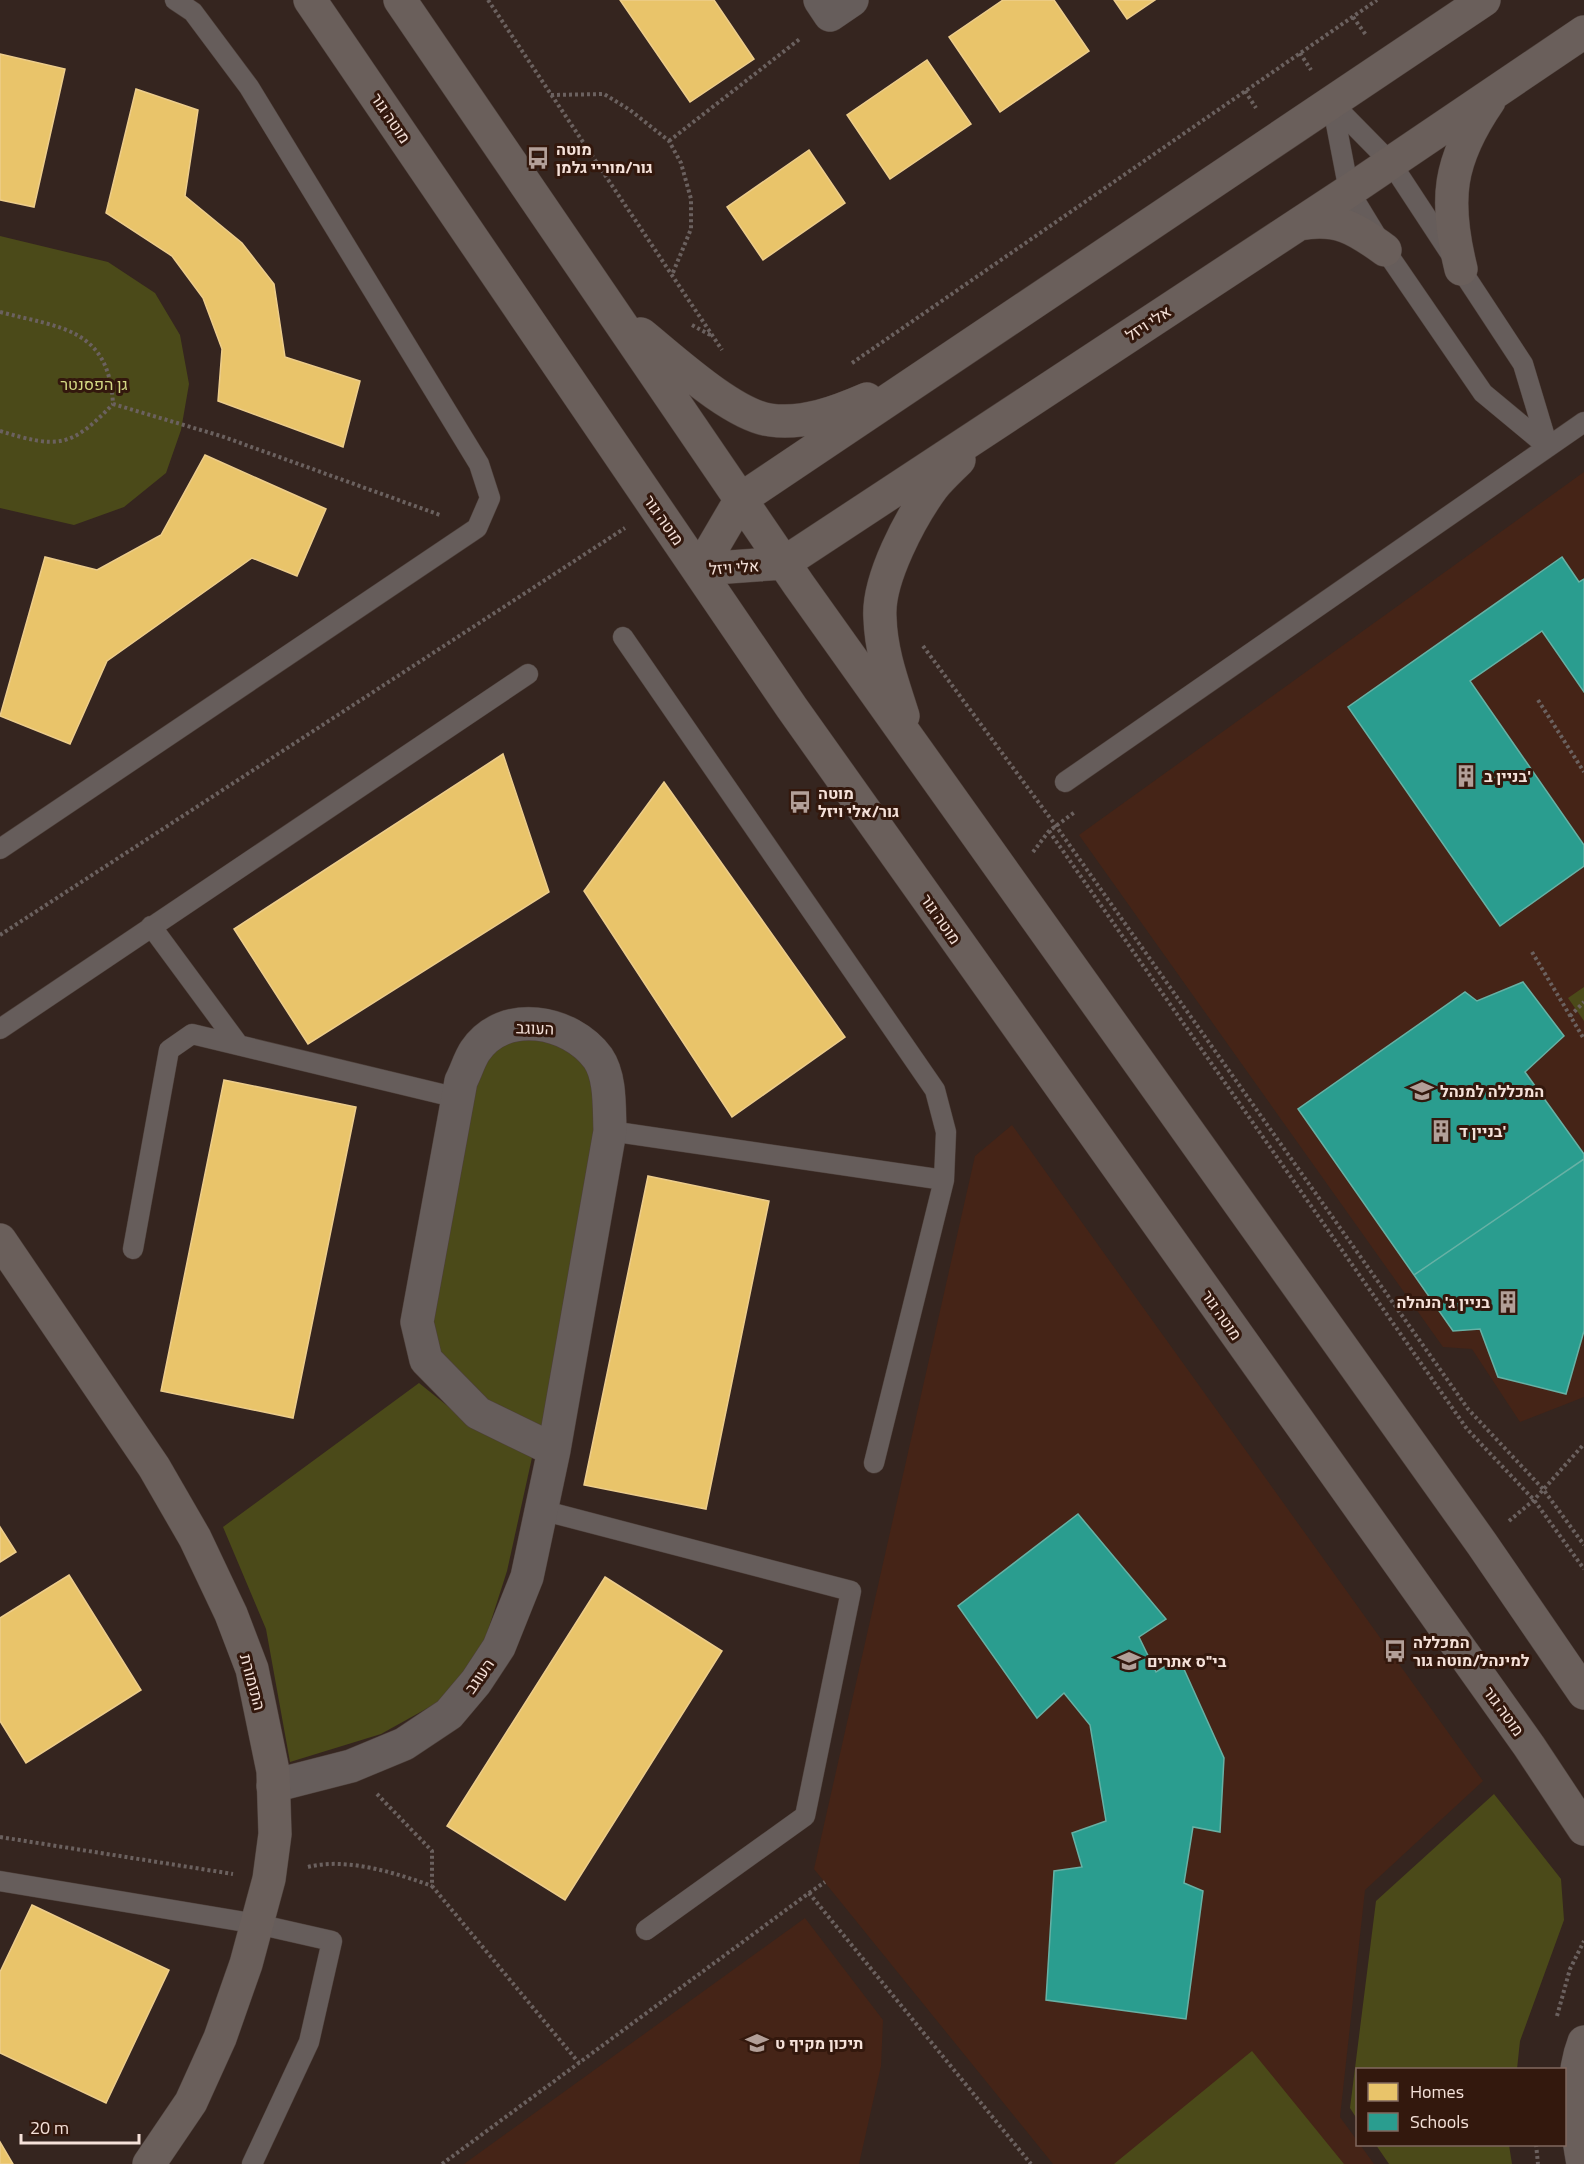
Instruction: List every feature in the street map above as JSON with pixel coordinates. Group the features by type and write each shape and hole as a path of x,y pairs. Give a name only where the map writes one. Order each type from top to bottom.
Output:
{"main road":[{"name":"מוטה גור","path":"310,0 656,508 700,569 792,708 1529,1746 1584,1829"},
{"path":"400,0 784,563 1482,1544 1584,1693"},
{"name":"אלי ויזל","path":"700,569 741,499 1484,0"},
{"name":"אלי ויזל","path":"700,569 784,563 1349,191 1584,32"},
{"path":"1461,269 1450,205 1452,179 1464,145 1495,92"},
{"path":"1299,224 1322,220 1341,224 1363,234 1385,250"},
{"path":"613,311 712,392 768,420 830,415 927,374"},
{"path":"913,747 884,657 879,615 885,584 905,537 933,487 994,423"},
{"name":"התזמורת","path":"0,1240 154,1467 195,1538 231,1614 252,1669 273,1786 275,1834 269,1879 246,1965 220,2038 191,2102 149,2164"},
{"path":"1580,2160 1574,2114 1580,2052 1584,2042"}],"street":[{"name":"העוגב","path":"273,1786 351,1766 404,1744 449,1714 476,1682 499,1647 527,1577 554,1450 610,1131 608,1090 599,1060 577,1036 554,1026 519,1024 497,1030 475,1051 461,1081 417,1322 426,1360 478,1413 554,1450"}],"lane":[{"path":"3,841 477,528 490,498 479,464 249,87 193,12 175,0"},
{"path":"1332,103 1391,163 1523,364 1548,447"},
{"path":"1332,103 1349,191 1385,250 1483,393 1548,447"},
{"path":"1065,782 1584,422"},
{"path":"623,637 935,1090 946,1132 944,1180 874,1463"},
{"path":"0,1029 528,674"},
{"path":"151,926 238,1044"},
{"path":"133,1249 169,1050 192,1034 458,1098"},
{"path":"610,1131 944,1180"},
{"path":"541,1510 851,1591 805,1816 646,1930"},
{"path":"0,1881 257,1924 332,1941 309,2042 252,2164"}],"path":[{"path":"488,0 725,355"},
{"path":"846,367 1377,0"},
{"path":"669,141 834,5"},
{"path":"551,95 604,93 669,141 681,163 691,199 692,229 672,276"},
{"path":"0,312 74,332 95,347 112,381 113,404 80,435 60,443 41,443 0,431"},
{"path":"113,404 221,436 477,528"},
{"path":"0,935 656,508"},
{"path":"918,639 1056,826 1468,1409 1543,1489 1584,1545"},
{"path":"1538,700 1584,772"},
{"path":"1049,831 1467,1429 1534,1500 1584,1569"},
{"path":"1532,952 1584,1039"},
{"path":"1570,1016 1584,1002"},
{"path":"1482,1544 1534,1500 1584,1444"},
{"path":"351,1766 432,1851 432,1886"},
{"path":"0,1837 269,1879 320,1864 386,1870 432,1886 579,2063"},
{"path":"441,2164 825,1882"},
{"path":"809,1893 1031,2164"},
{"path":"1555,2023 1570,1968 1584,1941"},
{"path":"1536,2146 1538,2164"}],"shaded area":[{"name":"המכללה למנהל","path":"1584,472 1584,1397 1520,1422 1472,1349 1443,1347 1079,835"},
{"name":"בי\"ס אתרים","path":"1012,1125 1483,1781 1365,1890 1340,2117 1356,2139 1356,2146 1361,2146 1374,2164 1053,2164 814,1869 975,1156"},
{"name":"תיכון מקיף ט","path":"805,1918 883,2020 881,2066 859,2164 464,2164"}],"green space":[{"name":"גן הפסנטר","path":"0,236 108,262 155,293 180,335 189,384 181,430 166,473 124,507 74,525 0,508"},
{"path":"1584,987 1584,1021 1568,998"},
{"path":"552,1037 589,1065 599,1130 546,1433 485,1404 436,1354 429,1321 469,1099 484,1057 502,1041"},
{"path":"419,1383 465,1420 533,1453 507,1571 481,1652 451,1695 381,1734 290,1762 266,1629 223,1527"},
{"path":"1494,1794 1561,1879 1564,1920 1520,2041 1517,2068 1356,2068 1356,2117 1350,2108 1376,1901"},
{"path":"1252,2051 1344,2164 1114,2164"},
{"path":"1377,2146 1509,2146 1512,2164 1389,2164"}],"building: Homes":[{"path":"620,0 714,0 754,59 690,102"},
{"path":"1003,0 1054,0 1089,51 1000,112 949,37"},
{"path":"1114,0 1155,0 1127,19"},
{"path":"0,54 65,69 34,207 0,200"},
{"path":"927,60 971,124 890,179 847,115"},
{"path":"136,89 198,110 185,196 242,243 274,284 285,357 360,381 343,447 218,401 222,349 203,298 172,256 106,213"},
{"path":"809,150 845,203 763,260 727,207"},
{"path":"205,455 326,509 297,576 252,558 107,661 70,744 0,716 45,557 97,570 161,535"},
{"path":"503,754 549,892 308,1044 234,929"},
{"path":"664,782 845,1037 732,1117 584,891"},
{"path":"224,1080 356,1107 293,1418 161,1391"},
{"path":"648,1176 769,1201 706,1509 584,1485"},
{"path":"0,1527 16,1552 0,1562"},
{"path":"69,1575 141,1690 26,1763 0,1721 0,1618"},
{"path":"605,1577 722,1651 565,1900 447,1826"},
{"path":"32,1905 169,1970 106,2103 0,2053 0,1972"},
{"path":"0,2142 13,2164 0,2164"}],"building: Schools":[{"name":"בניין ב'","path":"1562,557 1579,582 1584,579 1584,692 1542,631 1470,681 1584,845 1584,866 1500,926 1348,707"},
{"name":"בניין ד'","path":"1523,982 1564,1036 1525,1072 1584,1154 1584,1159 1414,1275 1298,1109 1465,992 1477,1001"},
{"name":"בניין ג' הנהלה","path":"1584,1159 1584,1331 1566,1394 1498,1377 1480,1329 1453,1331 1414,1275"},
{"path":"1078,1514 1166,1619 1139,1637 1156,1672 1179,1658 1224,1758 1220,1832 1193,1827 1184,1883 1203,1891 1186,2019 1046,2000 1054,1871 1082,1867 1072,1833 1106,1821 1090,1725 1064,1693 1037,1718 958,1606"}],"place":[{"name":"מוטה גור/מוריי גלמן","path":"538,158"},
{"name":"בניין ב'","path":"1466,776"},
{"name":"מוטה גור/אלי ויזל","path":"800,802"},
{"name":"המכללה למנהל","path":"1422,1091"},
{"name":"בניין ד'","path":"1441,1131"},
{"name":"בניין ג' הנהלה","path":"1508,1302"},
{"name":"המכללה למינהל/מוטה גור","path":"1395,1651"},
{"name":"בי\"ס אתרים","path":"1129,1661"},
{"name":"תיכון מקיף ט","path":"757,2043"}]}
